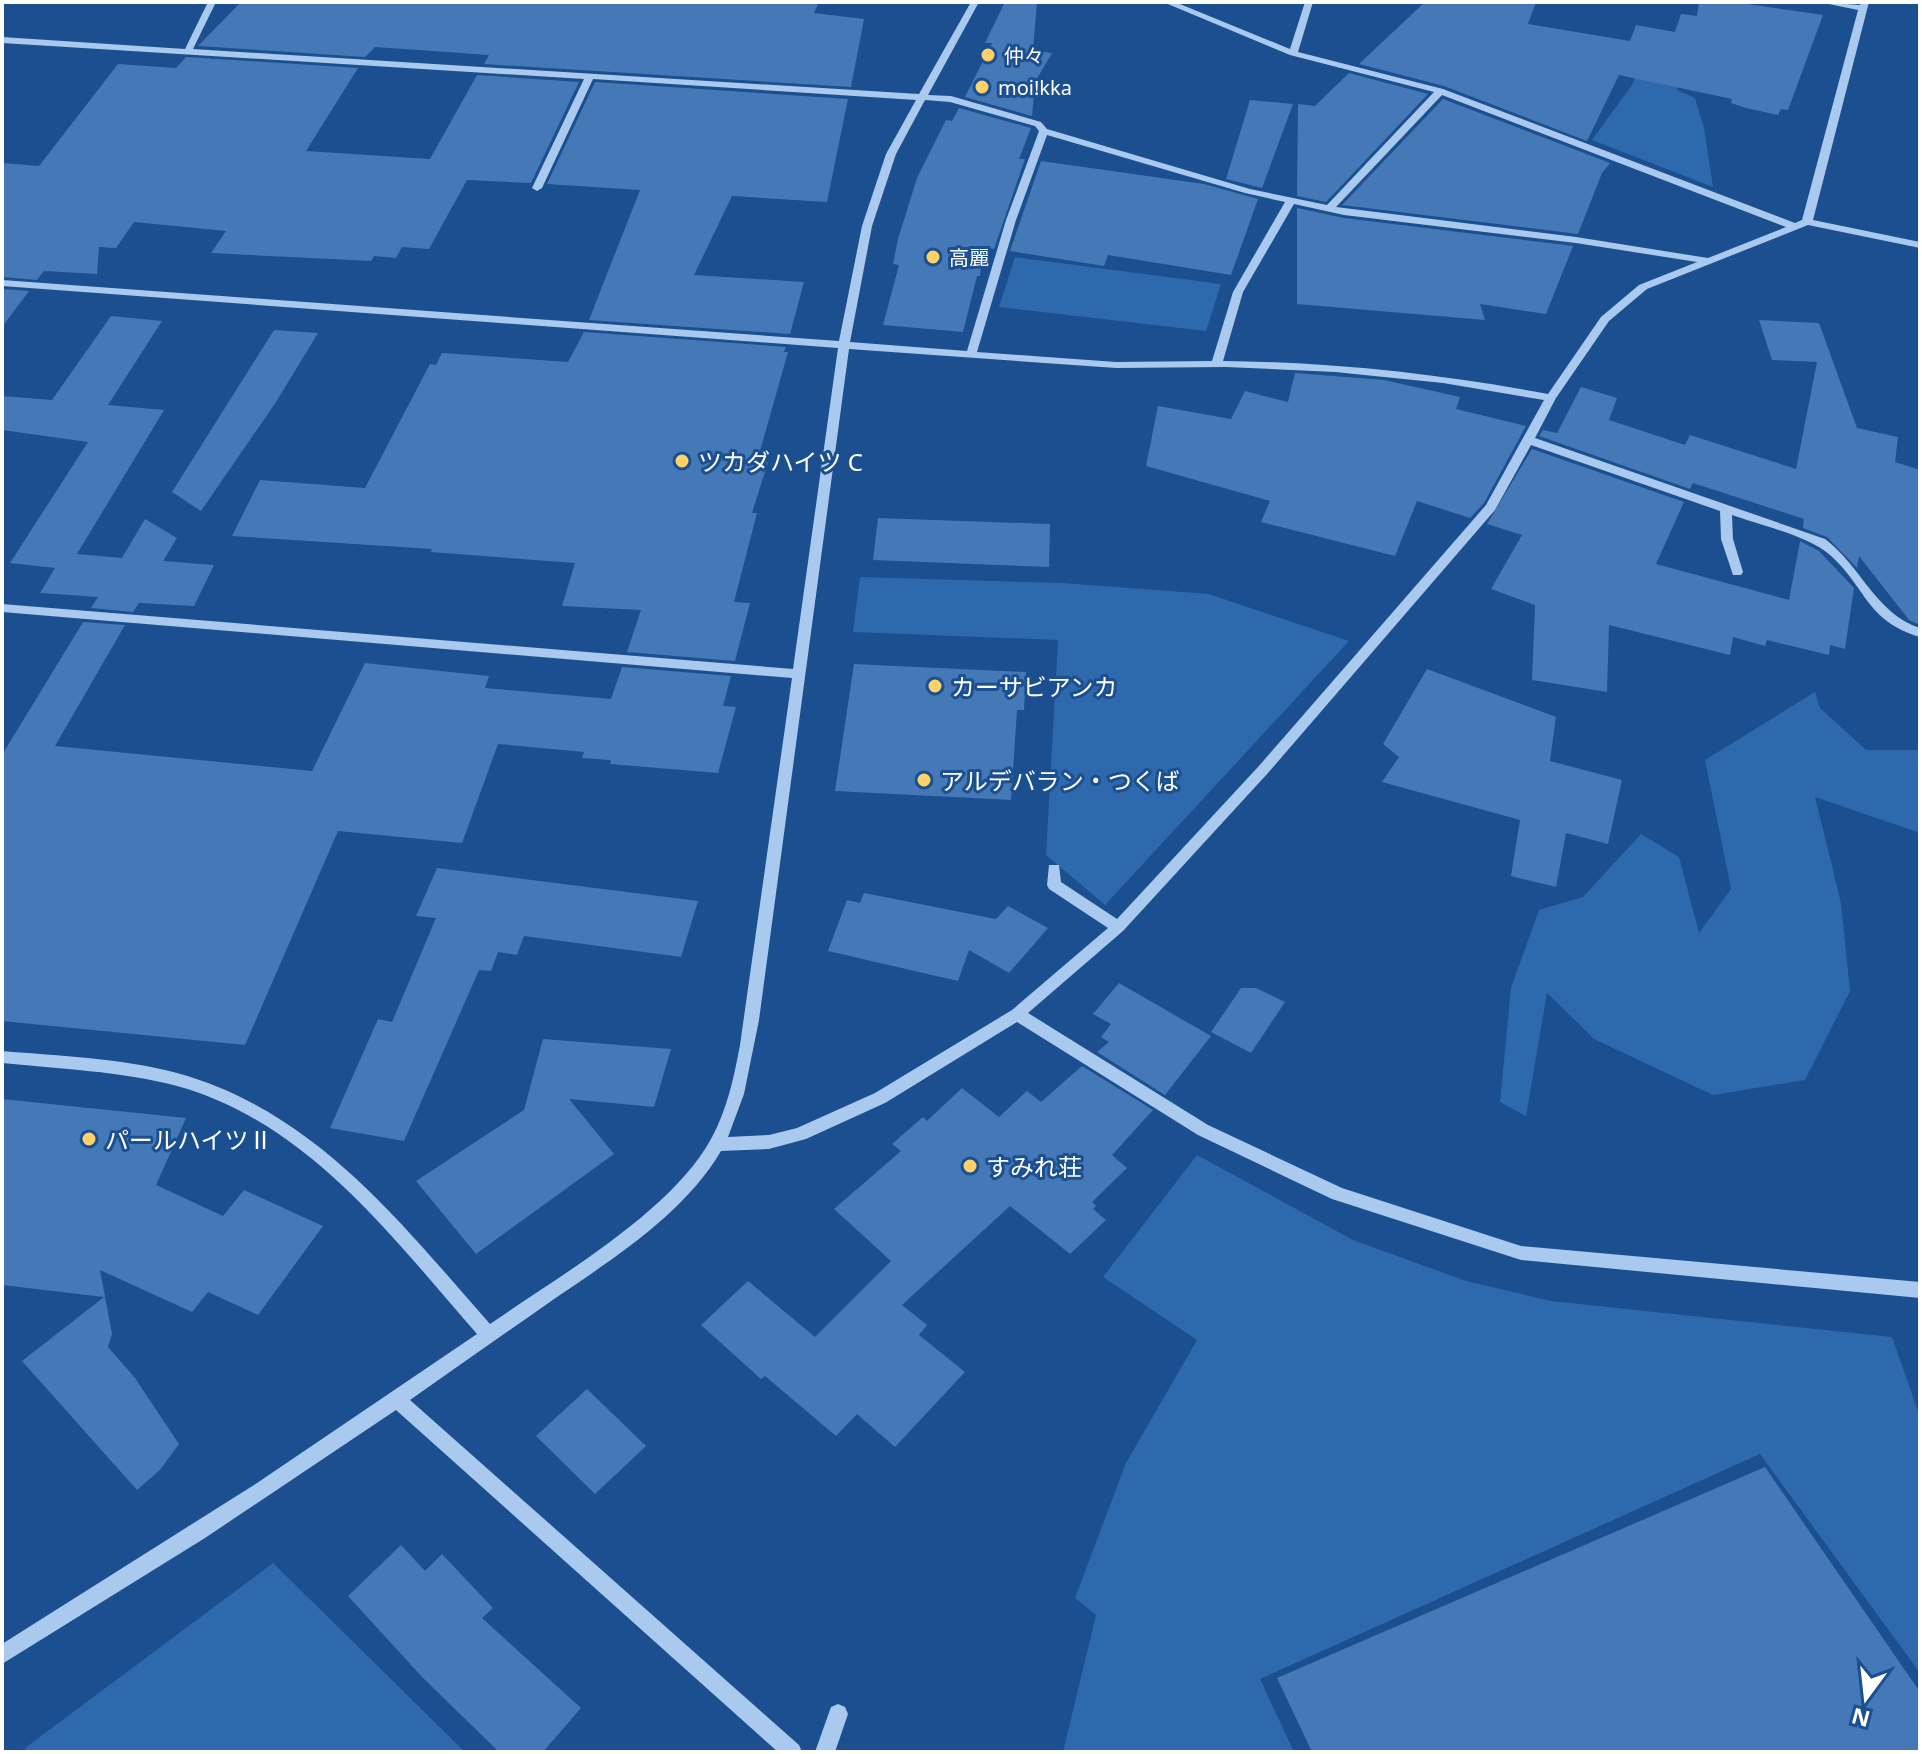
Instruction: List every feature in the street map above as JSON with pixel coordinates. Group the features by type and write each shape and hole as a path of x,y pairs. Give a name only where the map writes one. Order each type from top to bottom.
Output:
{"street":[{"path":"188,51 212,2"},
{"path":"2,1655 204,1530 398,1400 596,1259 683,1189 717,1144 733,1106 742,1071 844,344 867,226 891,154 920,96 975,2"},
{"path":"1167,2 1293,53 1440,91 1801,224 1920,245"},
{"path":"1293,53 1309,2"},
{"path":"1801,224 1863,5 1823,2"},
{"path":"2,40 951,99 1038,124 1044,131 1291,201 1329,209 1709,261"},
{"path":"537,188 590,76"},
{"path":"1329,209 1440,91"},
{"path":"971,355 1011,220 1044,131"},
{"path":"1217,362 1238,292 1291,201"},
{"path":"717,1144 769,1142 800,1134 880,1098 1017,1014 1118,927 1263,770 1482,518 1551,398 1605,319 1643,287 1801,224"},
{"path":"2,283 1116,365 1217,362 1385,370 1551,398"},
{"path":"1529,440 1726,507 1831,548 1840,554 1885,618 1905,630 1920,633"},
{"path":"1726,507 1727,539 1737,572"},
{"path":"2,608 797,674"},
{"path":"1054,869 1054,885 1118,927"},
{"path":"1017,1014 1203,1130 1338,1194 1521,1253 1920,1290"},
{"path":"2,1057 154,1075 180,1080 237,1102 336,1167 489,1335"},
{"path":"398,1400 792,1752"},
{"path":"825,1752 838,1714"}],"shaded area":[{"path":"1643,56 1687,63 1677,90 1695,98 1704,128 1713,187 1592,140 1632,85"},
{"path":"1015,257 1221,284 1206,331 999,307"},
{"path":"860,577 1062,583 1209,594 1349,641 1105,905 1046,855 1058,640 853,632"},
{"path":"1815,692 1820,708 1866,750 1920,750 1920,833 1815,797 1841,903 1850,991 1805,1080 1713,1095 1594,1039 1547,993 1526,1116 1500,1102 1511,988 1539,910 1583,897 1641,834 1679,857 1699,933 1731,889 1705,760"},
{"path":"1197,1155 1353,1240 1466,1281 1551,1301 1892,1337 1920,1417 1920,1673 1760,1454 1260,1679 1294,1752 1063,1752 1096,1615 1075,1598 1126,1463 1197,1340 1103,1277"},
{"path":"273,1563 465,1752 28,1752 25,1748"}],"building":[{"path":"241,2 789,2 818,4 814,13 864,19 851,87 484,64 489,55 375,47 365,57 198,46"},
{"path":"1005,2 1037,2 1033,50 1052,53 1035,82 1032,116 965,97 992,43 985,43"},
{"path":"1425,2 1536,2 1528,24 1630,41 1636,25 1675,32 1681,14 1697,16 1699,2 1733,2 1823,15 1788,110 1781,109 1778,115 1731,103 1732,99 1619,75 1587,141 1444,86 1359,64"},
{"path":"186,57 358,68 306,151 430,159 477,75 579,82 531,183 467,180 429,249 402,247 396,258 374,256 371,261 211,253 226,231 134,222 116,248 99,247 97,274 44,271 37,280 2,277 2,163 39,166 118,64 176,68"},
{"path":"1349,73 1428,94 1326,202 1297,196 1298,104 1315,106"},
{"path":"595,82 848,99 827,202 732,196 694,275 804,282 790,334 589,320 640,190 547,184"},
{"path":"1443,99 1610,163 1602,173 1578,234 1342,205"},
{"path":"1250,100 1293,104 1262,188 1226,179"},
{"path":"959,108 1031,128 1019,159 1025,159 994,249 983,247 980,276 977,276 963,332 883,325 899,265 893,264 898,239 917,178 946,120 952,121"},
{"path":"1041,161 1204,184 1258,199 1231,275 1108,255 1104,266 1010,251"},
{"path":"1297,208 1344,218 1573,246 1546,314 1480,304 1485,320 1297,304"},
{"path":"2,289 29,291 2,327"},
{"path":"111,316 162,321 108,405 164,410 77,554 122,558 145,519 177,538 163,561 214,565 194,606 139,603 133,612 91,608 98,597 40,593 55,568 10,563 88,442 2,430 2,396 52,400"},
{"path":"1759,320 1819,323 1857,428 1898,437 1895,462 1920,470 1920,625 1909,620 1859,556 1857,568 1827,537 1803,528 1804,519 1693,483 1690,489 1539,436 1543,430 1557,433 1581,387 1617,398 1609,420 1685,445 1690,435 1796,469 1817,362 1772,360"},
{"path":"274,330 318,333 276,402 201,511 172,492"},
{"path":"584,332 786,347 784,352 788,352 760,451 763,451 760,461 768,462 752,513 757,513 734,602 750,603 735,661 627,652 641,610 562,606 575,563 431,552 432,549 232,536 260,480 365,488 430,364 436,365 442,353 568,362"},
{"path":"1295,373 1384,380 1460,397 1456,409 1526,426 1484,503 1470,518 1417,501 1395,556 1261,522 1270,501 1146,466 1158,406 1231,419 1245,391 1288,402"},
{"path":"1532,449 1684,502 1656,564 1789,600 1800,541 1819,551 1854,588 1845,649 1830,645 1829,655 1767,640 1765,646 1733,637 1730,655 1609,625 1607,692 1532,680 1535,605 1491,589 1522,535 1487,524"},
{"path":"878,518 1050,524 1049,567 873,560"},
{"path":"83,622 125,625 55,746 312,771 365,663 489,676 485,688 611,699 622,667 731,676 723,706 736,707 718,773 610,764 611,760 582,758 584,752 498,744 462,843 338,831 245,1045 2,1021 2,755"},
{"path":"854,664 1026,672 1024,710 1017,710 1011,800 835,791"},
{"path":"1427,669 1556,717 1550,761 1622,780 1608,844 1566,833 1556,887 1511,876 1520,820 1382,782 1399,757 1383,744"},
{"path":"437,868 698,901 681,957 524,936 517,955 498,952 491,971 479,970 404,1141 330,1128 378,1019 392,1022 436,918 416,916"},
{"path":"864,893 996,919 1008,906 1048,928 1009,973 969,950 958,981 828,951 847,900 860,903"},
{"path":"1119,983 1211,1036 1165,1095 1097,1052 1109,1042 1101,1037 1111,1024 1093,1014"},
{"path":"1241,988 1256,988 1285,1002 1251,1053 1211,1032"},
{"path":"543,1039 671,1049 654,1107 569,1099 614,1154 476,1254 416,1181 524,1110"},
{"path":"1082,1066 1153,1110 1112,1155 1127,1168 1092,1202 1096,1206 1093,1209 1106,1220 1070,1254 1010,1206 902,1305 927,1325 919,1335 965,1372 895,1447 857,1414 836,1436 765,1376 761,1379 701,1325 748,1281 815,1337 891,1261 834,1209 901,1151 892,1144 923,1117 927,1121 962,1088 999,1117 1027,1091 1041,1102"},
{"path":"2,1099 186,1118 156,1185 223,1216 244,1190 323,1226 258,1315 208,1292 192,1312 100,1270 112,1334 108,1347 135,1378 179,1444 160,1470 137,1490 22,1361 104,1297 2,1285"},
{"path":"587,1389 646,1446 595,1494 536,1436"},
{"path":"1765,1467 1920,1692 1920,1752 1312,1752 1277,1678"},
{"path":"401,1545 425,1571 442,1554 493,1608 482,1618 581,1708 543,1752 499,1752 422,1677 348,1596"}],"place":[{"name":"仲々","path":"988,55"},
{"name":"moi!kka","path":"982,87"},
{"name":"高麗","path":"933,257"},
{"name":"ツカダハイツ C","path":"682,461"},
{"name":"カーサビアンカ","path":"935,686"},
{"name":"アルデバラン・つくば","path":"924,780"},
{"name":"パールハイツⅡ","path":"89,1139"},
{"name":"すみれ荘","path":"970,1166"}]}
